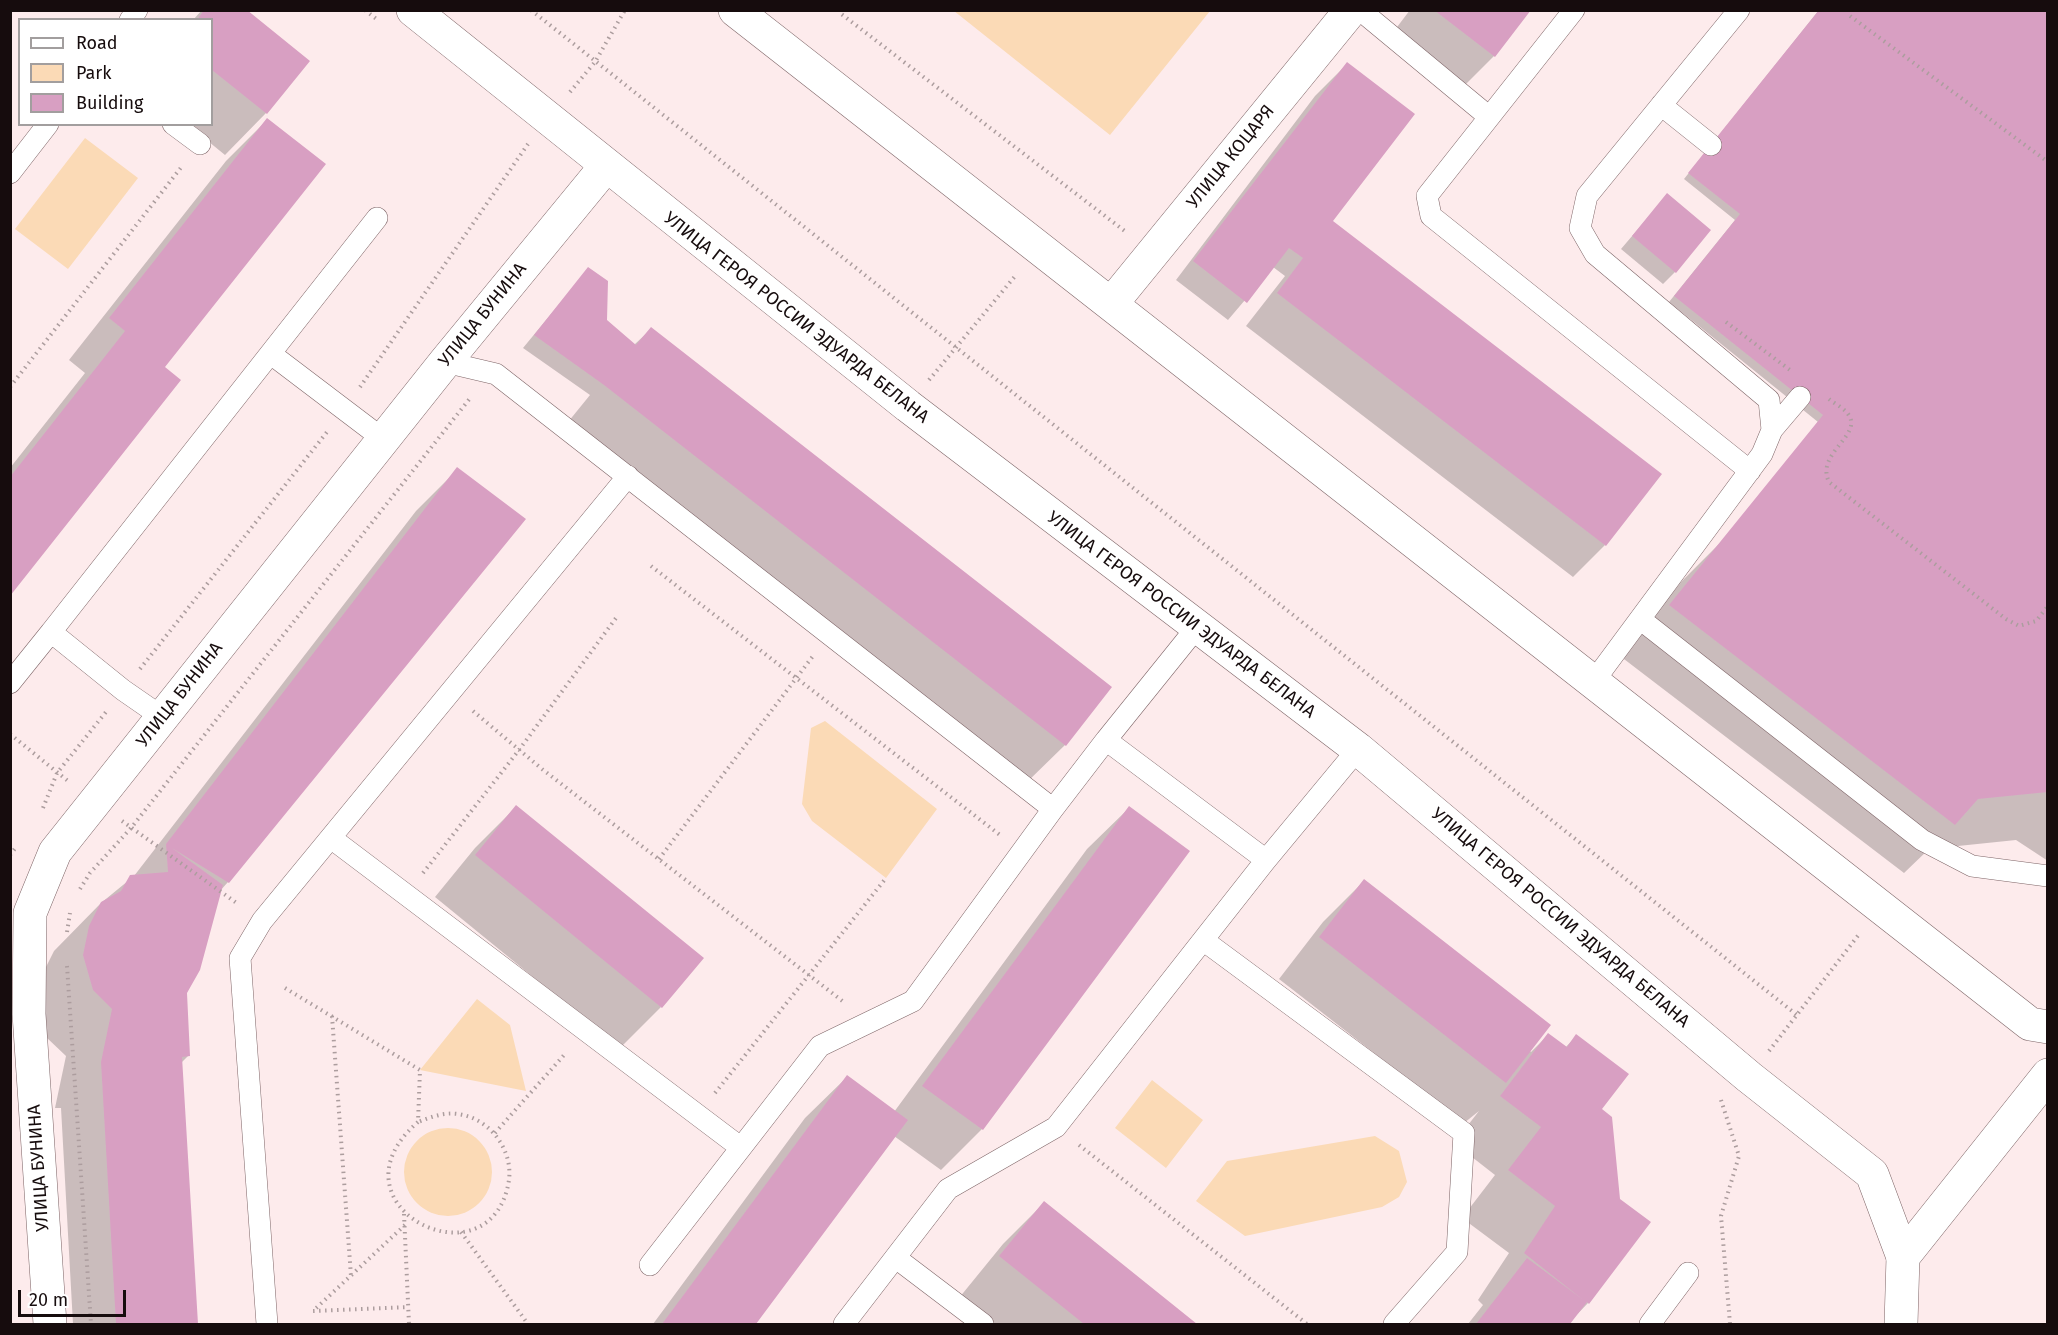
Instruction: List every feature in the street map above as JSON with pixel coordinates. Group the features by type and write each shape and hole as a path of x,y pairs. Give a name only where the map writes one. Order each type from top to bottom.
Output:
{"street":[{"name":"УЛИЦА ГЕРОЯ РОССИИ ЭДУАРДА БЕЛАНА","path":"413,10 908,406 1358,749 1749,1077 1872,1174 1904,1257"},
{"path":"735,10 2030,1024 2048,1027"},
{"name":"УЛИЦА КОЦАРЯ","path":"1112,303 1351,10"},
{"name":"УЛИЦА БУНИНА","path":"50,1324 20,1015 30,914 55,852 445,362 606,166"},
{"path":"1901,1324 1904,1257 2048,1075"}],"lane":[{"path":"1360,10 1488,116"},
{"path":"1574,10 1427,196 1431,216 1750,471"},
{"path":"1739,10 1587,196 1581,228 1595,254 1769,400 1772,430"},
{"path":"1661,105 1711,145"},
{"path":"13,164 46,126"},
{"path":"176,126 200,144"},
{"path":"10,683 272,354 377,218"},
{"path":"272,354 383,440"},
{"path":"445,362 496,374 1053,809"},
{"path":"1594,681 1750,471 1762,454 1772,430 1810,394"},
{"path":"267,1324 240,958 262,921 628,476"},
{"path":"1640,619 1922,840 1972,866 2048,876"},
{"path":"650,1265 740,1146 820,1046 913,1001 1053,809 1197,627"},
{"path":"51,632 123,690 162,717"},
{"path":"1106,740 1266,860"},
{"path":"844,1324 948,1189 1056,1127 1266,860 1358,749"},
{"path":"331,838 740,1146"},
{"path":"1203,940 1464,1133 1457,1252 1394,1324"},
{"path":"896,1258 983,1324"},
{"path":"1650,1324 1688,1273"}],"path":[{"path":"531,10 1797,1015"},
{"path":"57,773 344,411 548,119 595,62 625,10"},
{"path":"840,11 1153,253"},
{"path":"1850,16 2048,162"},
{"path":"10,387 200,144"},
{"path":"908,406 1039,246"},
{"path":"1717,316 1792,371"},
{"path":"1810,394 1848,413 1852,420 1851,429 1827,462 1825,473 1829,482 2006,620 2019,626 2036,621 2048,606"},
{"path":"651,566 1023,852"},
{"path":"406,895 519,750 616,618"},
{"path":"659,859 829,634"},
{"path":"10,734 57,773 262,921"},
{"path":"698,1115 886,878"},
{"path":"1749,1077 1881,907"},
{"path":"285,988 420,1070 418,1122"},
{"path":"332,1016 351,1276"},
{"path":"495,1134 564,1055"},
{"path":"1724,1111 1739,1156 1721,1216 1730,1324"},
{"path":"459,1114 478,1121 495,1134 506,1151 510,1172 507,1192 497,1211 481,1225 461,1232 440,1233 421,1226 404,1213 393,1195 389,1175 393,1154 402,1136 418,1122 438,1115 459,1114"},
{"path":"1056,1127 1307,1324"},
{"path":"404,1213 409,1324"},
{"path":"405,1225 313,1311 408,1307"},
{"path":"461,1232 528,1324"}],"green space":[{"path":"954,11 1210,11 1110,135"},
{"path":"85,138 138,178 68,269 15,229"},
{"path":"825,721 937,809 886,878 812,821 802,804 811,728"},
{"path":"477,999 510,1025 526,1091 420,1070"},
{"path":"1152,1080 1203,1120 1166,1168 1115,1128"},
{"path":"448,1128 473,1135 485,1147 492,1172 485,1197 473,1209 448,1216 423,1209 411,1197 404,1172 411,1147 423,1135"},
{"path":"1375,1136 1399,1151 1407,1182 1399,1197 1382,1207 1245,1236 1196,1201 1227,1161"}],"building":[{"path":"204,10 247,10 310,61 267,114 213,71 213,18 198,18"},
{"path":"1434,10 1531,10 1495,57"},
{"path":"1819,10 2048,10 2048,792 1978,799 1955,825 1669,605 1823,415 1674,296 1740,214 1688,173"},
{"path":"1347,62 1415,114 1333,221 1662,474 1606,546 1277,293 1303,258 1289,248 1247,303 1193,261"},
{"path":"267,118 326,164 165,367 181,380 10,596 10,477 125,331 109,318"},
{"path":"1667,193 1711,230 1676,273 1632,236"},
{"path":"588,267 608,281 607,320 636,345 651,327 1112,687 1066,746 604,385 534,335"},
{"path":"457,467 526,519 229,883 172,848 223,885 200,970 187,993 190,1056 182,1057 198,1324 116,1324 101,1062 112,1009 93,990 83,955 89,926 101,902 121,891 130,875 168,872 166,844"},
{"path":"516,805 704,958 662,1008 475,855"},
{"path":"1129,806 1190,851 983,1130 922,1086"},
{"path":"1364,879 1551,1025 1506,1083 1319,937"},
{"path":"1548,1033 1567,1047 1576,1034 1629,1074 1602,1109 1612,1117 1620,1199 1651,1222 1589,1304 1587,1302 1570,1324 1476,1324 1527,1258 1582,1299 1524,1253 1555,1206 1508,1170 1541,1127 1500,1096"},
{"path":"847,1075 908,1120 756,1324 662,1324"},
{"path":"1044,1201 1197,1324 1084,1324 999,1256"}]}
